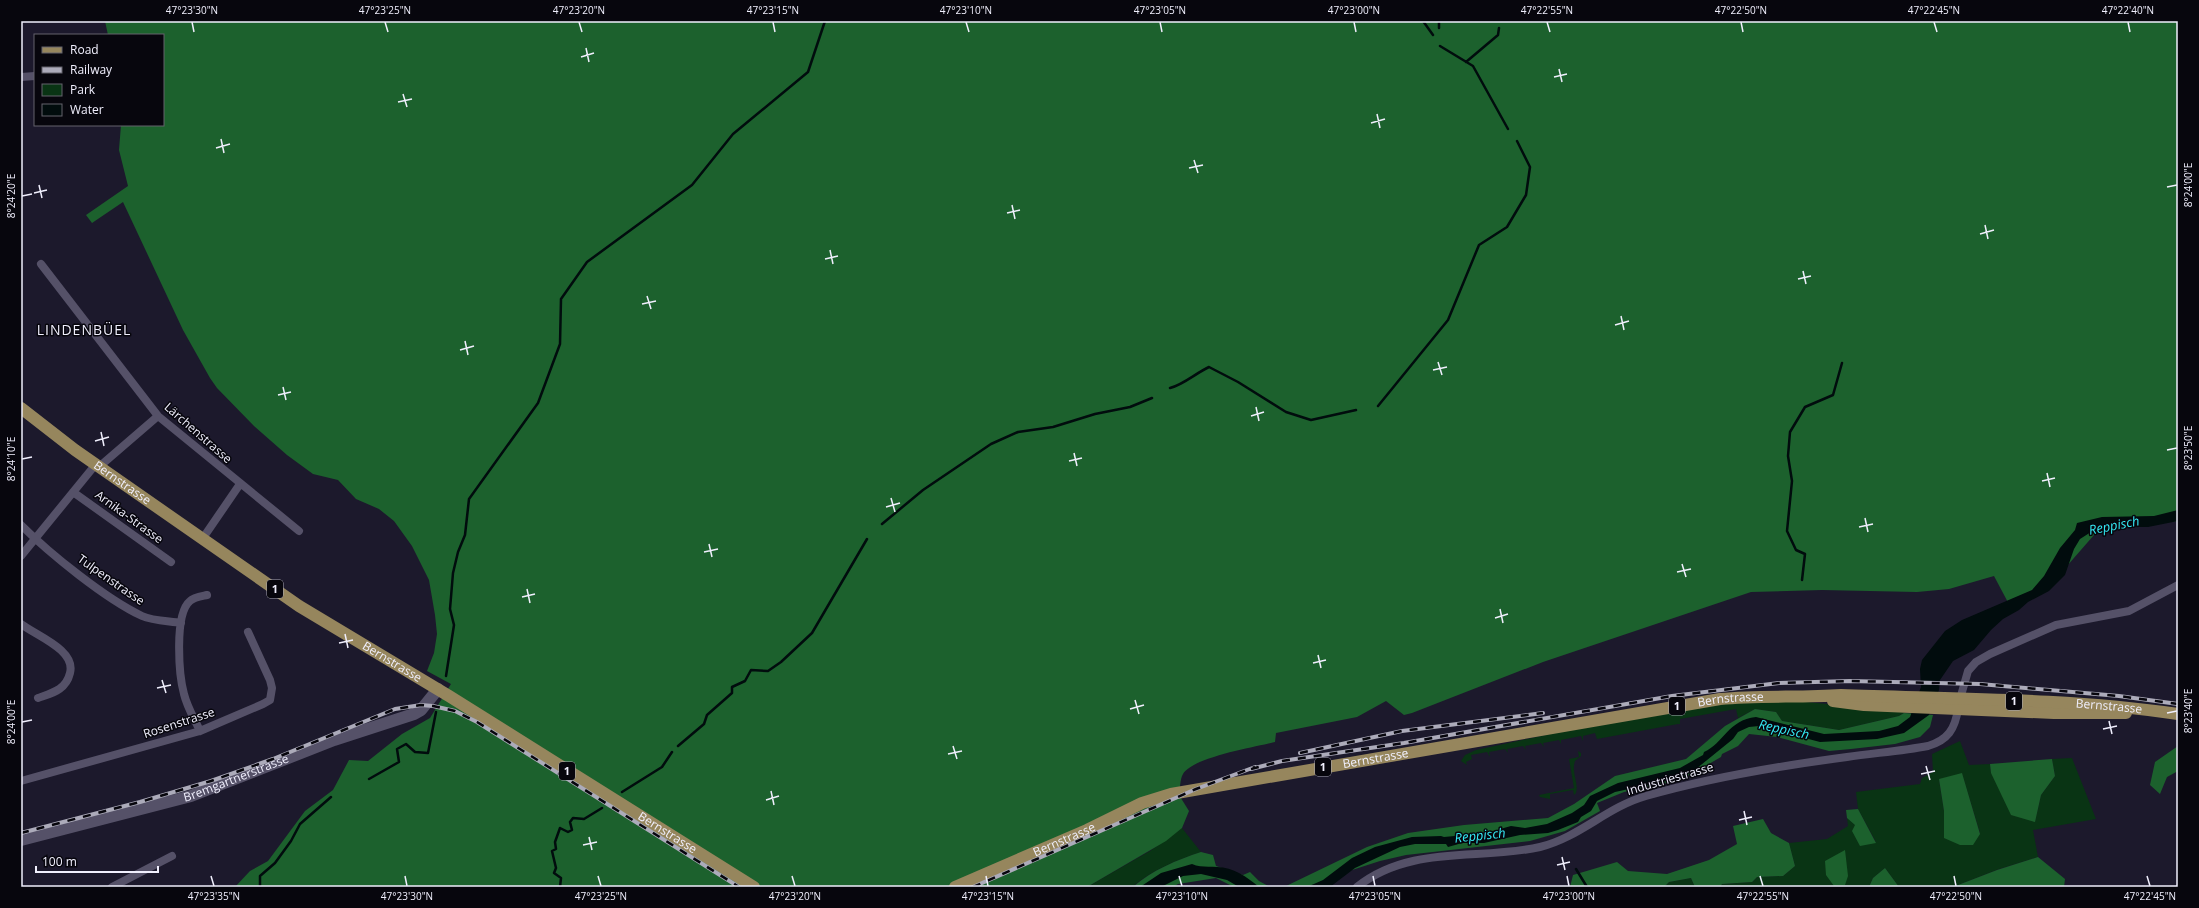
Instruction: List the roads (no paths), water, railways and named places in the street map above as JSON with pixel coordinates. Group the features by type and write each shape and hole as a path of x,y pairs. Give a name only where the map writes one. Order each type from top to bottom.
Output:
{"main road":[{"name":"Bernstrasse","path":"21,408 98,465 299,606 438,689 754,887"},
{"name":"Bremgartnerstrasse","path":"21,840 140,811 198,794 346,736 414,714 438,689"},
{"name":"Bernstrasse","path":"955,887 1087,830 1142,803 1171,794 1720,699 1840,695 1909,702 1959,704 2067,702 2130,707 2145,711 2178,714"}],"street":[{"path":"21,77 34,76"},
{"name":"Lärchenstrasse","path":"41,264 158,416 298,531"},
{"path":"21,556 73,492 98,465 158,416"},
{"path":"203,538 240,484"},
{"name":"Arnika-Strasse","path":"73,492 171,562"},
{"name":"Tulpenstrasse","path":"21,526 81,575 123,606 143,616 181,623"},
{"name":"Industriestrasse","path":"1357,887 1380,873 1416,860 1523,849 1554,843 1575,834 1629,802 1667,790 1762,769 1928,746 1941,741 1952,732 1956,722 1959,704 1968,671 1976,662 1990,654 2056,625 2129,611 2178,585"},
{"path":"200,732 184,695 179,659 181,623 190,601 208,595"},
{"path":"21,624 65,652 72,665 69,680 65,686 56,692 38,698"},
{"name":"Rosenstrasse","path":"21,781 200,732 270,700 272,688 270,680 248,632"},
{"path":"112,887 172,856"}],"water":[{"name":"Reppisch","path":"2178,510 2178,521 2148,527 2116,527 2091,532 2080,539 2074,549 2065,575 2049,591 2028,602 2019,610 2003,619 1991,630 1974,650 1953,661 1940,680 1939,690 1929,715 1904,733 1877,739 1820,742 1759,726 1749,727 1738,732 1733,739 1696,769 1679,778 1615,792 1597,801 1591,811 1581,817 1578,822 1558,830 1548,833 1520,835 1484,843 1462,843 1448,847 1446,844 1415,844 1400,847 1355,868 1330,887 1307,887 1323,880 1352,858 1375,847 1412,837 1444,837 1486,833 1511,826 1525,828 1547,824 1572,813 1584,805 1590,796 1618,783 1680,768 1703,755 1704,752 1717,743 1739,722 1747,719 1756,717 1824,734 1879,731 1898,726 1910,717 1921,687 1920,669 1922,660 1945,631 1962,620 2032,590 2044,576 2060,548 2075,530 2077,523 2102,517 2154,516"},
{"path":"1192,864 1229,869 1245,876 1259,887 1239,887 1227,880 1201,874 1183,876 1161,887 1140,887 1161,873"}],"waterway":[{"path":"446,676 454,625 450,609 453,573 458,552 465,535 469,499 538,403 560,344 561,299 587,262 692,185 733,134 808,72 825,21"},
{"path":"1423,21 1433,35"},
{"path":"1439,21 1439,28"},
{"path":"1466,62 1498,35 1499,28"},
{"path":"1440,46 1473,66 1508,129"},
{"path":"1378,406 1448,320 1479,245 1507,227 1526,195 1530,167 1517,141"},
{"path":"1802,580 1805,554 1796,550 1787,531 1792,481 1788,456 1790,432 1805,407 1833,395 1842,363"},
{"path":"1170,388 1180,384 1209,367 1238,382 1286,412 1311,420 1356,410"},
{"path":"882,524 923,490 991,444 1018,432 1053,427 1095,414 1130,407 1152,398"},
{"path":"678,746 704,724 707,715 732,693 732,687 745,681 751,670 768,671 781,662 812,633 867,539"},
{"path":"369,779 399,762 397,749 406,744 415,752 428,753 436,712"},
{"path":"622,792 662,767 672,752"},
{"path":"260,887 260,876 275,863 291,841 300,824 331,797"},
{"path":"560,887 561,878 554,873 556,868 552,851 556,849 555,842 560,828 568,832 572,830 570,822 573,818 584,819 602,808"},
{"path":"1576,869 1587,887"}],"railway":[{"path":"1251,769 1282,761 1404,743 1672,696 1779,683 1850,681 1980,684 2119,696 2178,704"},
{"path":"21,833 140,802 211,781 273,759 395,709 421,705 455,711 477,722 739,887"},
{"path":"1300,753 1402,731 1543,713"},
{"path":"973,887 1196,789 1255,767"}],"district":[{"name":"LINDENBÜEL","path":"84,330"}]}
